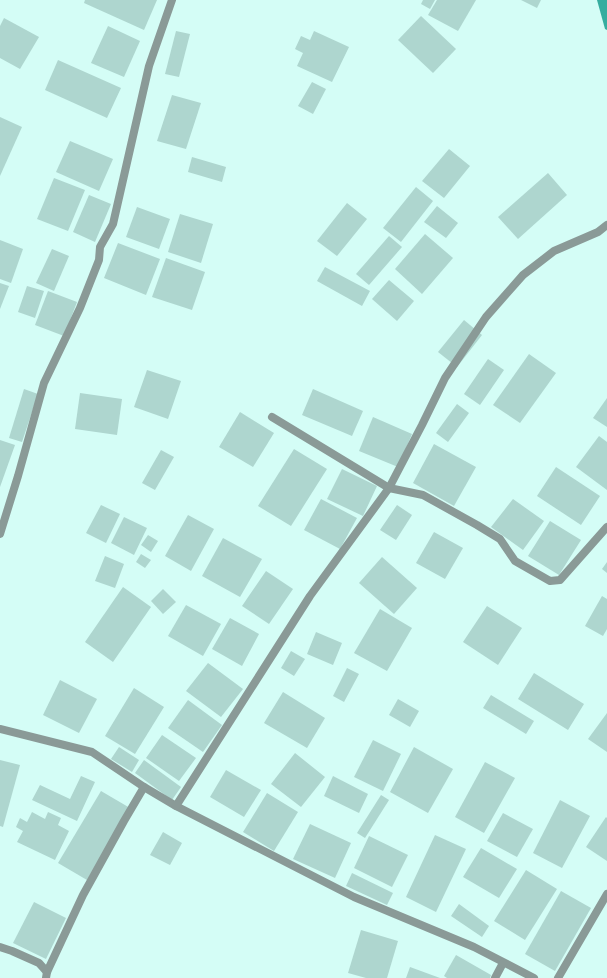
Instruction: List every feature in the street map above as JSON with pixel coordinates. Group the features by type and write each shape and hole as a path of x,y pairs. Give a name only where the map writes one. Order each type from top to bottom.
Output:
{"street":[{"path":"0,534 44,383 80,308 98,260 100,246 113,224 149,66 172,0"},
{"path":"176,806 310,596 389,488 422,425 444,378 486,317 523,275 554,251 598,232 607,225"},
{"path":"272,417 389,488 423,496 477,525 500,539 515,561 550,581 560,580 607,527"},
{"path":"0,729 92,752 144,787 176,806 354,897 474,947 534,978"},
{"path":"46,975 83,895 144,787"},
{"path":"558,978 607,894"},
{"path":"0,947 39,963 46,975"},
{"path":"495,978 503,963"}],"shaded area":[{"path":"597,0 607,0 607,30 605,29"}],"building":[{"path":"85,0 157,0 144,30 84,3"},
{"path":"423,0 435,0 430,9 421,4"},
{"path":"437,0 476,0 458,31 428,15"},
{"path":"521,0 541,0 537,8"},
{"path":"421,16 456,49 433,73 398,40"},
{"path":"4,18 39,37 20,69 0,58 0,26"},
{"path":"108,26 140,41 124,77 91,63"},
{"path":"176,31 190,34 179,77 165,74"},
{"path":"314,31 349,47 332,82 297,66 303,53 295,49 301,36 310,40"},
{"path":"58,60 121,88 107,118 45,90"},
{"path":"312,82 326,89 313,114 298,106"},
{"path":"172,95 201,103 186,149 157,141"},
{"path":"0,117 22,127 0,176"},
{"path":"70,141 113,159 99,191 56,172"},
{"path":"449,149 470,166 444,198 422,181"},
{"path":"192,157 226,167 222,182 188,172"},
{"path":"548,173 567,195 518,239 498,217"},
{"path":"54,178 85,190 68,231 37,219"},
{"path":"416,187 433,201 401,242 383,228"},
{"path":"89,195 111,204 95,242 73,232"},
{"path":"347,203 367,219 337,256 317,241"},
{"path":"437,206 458,223 446,238 424,222"},
{"path":"137,207 170,219 159,249 126,237"},
{"path":"180,214 213,224 201,263 168,252"},
{"path":"425,234 453,258 422,294 395,269"},
{"path":"389,236 402,247 369,285 356,274"},
{"path":"0,240 23,249 11,283 0,279"},
{"path":"118,243 160,259 146,295 104,278"},
{"path":"52,249 69,256 54,291 36,283"},
{"path":"166,258 205,272 192,310 152,297"},
{"path":"325,267 370,291 362,306 317,281"},
{"path":"389,280 414,301 397,321 372,299"},
{"path":"0,283 9,286 0,309"},
{"path":"27,286 44,291 35,318 18,312"},
{"path":"48,291 77,302 64,336 35,325"},
{"path":"464,320 482,335 457,367 438,352"},
{"path":"529,354 556,373 520,423 493,405"},
{"path":"488,359 504,370 480,405 464,394"},
{"path":"147,370 181,381 168,419 134,407"},
{"path":"24,389 38,394 22,442 9,438"},
{"path":"313,389 363,411 352,436 302,415"},
{"path":"80,393 122,399 117,435 75,429"},
{"path":"607,398 607,427 593,418"},
{"path":"457,404 469,413 448,442 436,433"},
{"path":"240,412 274,433 253,467 219,447"},
{"path":"373,417 412,434 398,467 359,451"},
{"path":"599,436 607,442 607,490 576,467"},
{"path":"0,440 15,445 0,487"},
{"path":"434,444 476,467 454,506 413,483"},
{"path":"294,449 327,469 291,526 258,506"},
{"path":"161,450 174,457 155,490 142,483"},
{"path":"556,467 600,496 581,525 537,496"},
{"path":"342,469 377,486 363,516 327,499"},
{"path":"321,499 357,518 340,549 304,530"},
{"path":"513,499 544,521 523,550 491,527"},
{"path":"101,505 120,514 106,543 86,533"},
{"path":"397,505 412,515 396,540 380,530"},
{"path":"188,515 214,529 191,571 165,556"},
{"path":"124,517 147,528 134,555 111,543"},
{"path":"550,521 581,540 559,575 528,556"},
{"path":"434,532 463,548 445,579 416,563"},
{"path":"148,535 158,541 151,552 141,545"},
{"path":"223,538 262,559 240,597 202,576"},
{"path":"141,554 151,560 145,568 136,562"},
{"path":"105,556 124,564 115,588 95,581"},
{"path":"382,557 417,588 394,614 359,583"},
{"path":"607,562 607,573 602,569"},
{"path":"266,571 293,589 269,624 242,606"},
{"path":"123,587 151,607 113,662 85,642"},
{"path":"163,589 176,602 163,614 151,601"},
{"path":"602,596 607,599 607,629 603,636 585,626"},
{"path":"186,605 221,624 203,656 168,636"},
{"path":"487,606 522,628 498,665 463,642"},
{"path":"380,609 412,628 387,671 354,653"},
{"path":"230,618 259,634 242,666 212,649"},
{"path":"316,632 342,643 333,665 307,654"},
{"path":"291,651 305,659 294,676 281,668"},
{"path":"208,663 243,689 221,717 186,691"},
{"path":"347,668 359,674 344,702 333,696"},
{"path":"534,673 584,704 568,730 518,699"},
{"path":"60,680 97,699 79,733 43,715"},
{"path":"134,688 164,707 135,754 105,736"},
{"path":"283,692 325,718 307,748 264,723"},
{"path":"491,695 534,721 526,734 483,708"},
{"path":"398,699 419,711 410,727 389,715"},
{"path":"188,700 222,725 203,752 168,728"},
{"path":"607,713 607,752 588,739"},
{"path":"162,735 196,758 179,781 146,758"},
{"path":"373,740 401,754 383,791 354,777"},
{"path":"119,747 139,760 132,772 111,759"},
{"path":"414,747 453,769 428,813 390,792"},
{"path":"295,753 325,777 301,807 271,784"},
{"path":"0,760 20,765 3,827 0,826"},
{"path":"144,760 181,787 172,800 135,773"},
{"path":"485,762 515,778 484,833 455,817"},
{"path":"226,770 261,790 244,817 210,797"},
{"path":"81,776 95,782 77,821 32,800 40,785 70,799"},
{"path":"333,776 368,794 359,813 324,796"},
{"path":"101,791 130,808 87,880 58,863"},
{"path":"267,793 298,812 274,851 243,832"},
{"path":"381,795 389,800 365,838 357,833"},
{"path":"560,800 590,816 562,868 533,853"},
{"path":"32,812 45,819 48,812 61,818 58,825 69,831 55,860 17,842 23,831 16,827 20,818 27,822"},
{"path":"503,813 533,829 517,857 487,841"},
{"path":"606,817 607,818 607,861 586,847"},
{"path":"310,824 351,843 335,878 293,859"},
{"path":"163,832 182,843 170,865 150,855"},
{"path":"435,835 466,849 436,912 406,897"},
{"path":"369,836 408,855 392,887 354,868"},
{"path":"481,848 517,869 499,898 463,877"},
{"path":"526,870 557,889 525,940 494,921"},
{"path":"352,873 393,893 387,905 346,886"},
{"path":"561,891 591,908 555,971 525,954"},
{"path":"34,902 66,918 46,959 13,943"},
{"path":"459,904 489,926 482,937 451,916"},
{"path":"361,930 398,941 387,978 366,978 348,973"},
{"path":"456,955 491,975 490,978 447,978 444,976"},
{"path":"410,967 440,978 406,978"}]}
